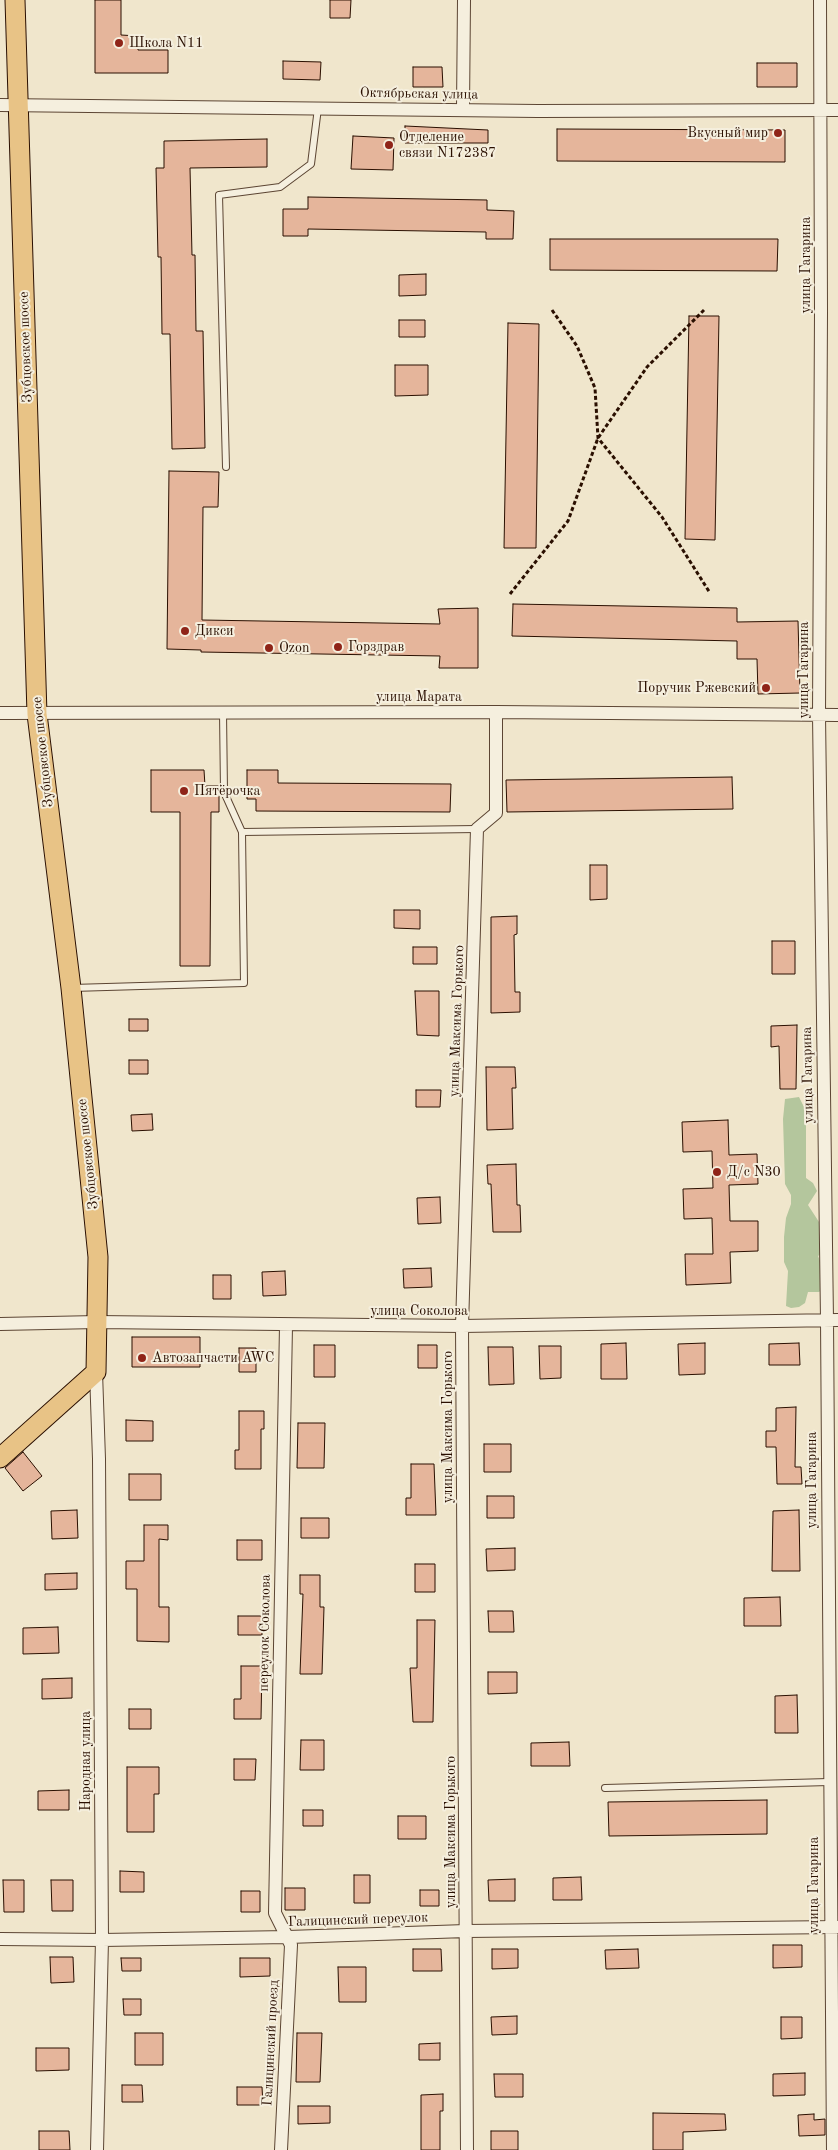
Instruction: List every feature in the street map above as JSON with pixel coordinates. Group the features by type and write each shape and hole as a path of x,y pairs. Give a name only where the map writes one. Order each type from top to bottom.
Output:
{"main road":[{"name":"Зубцовское шоссе","path":"15,0 9,105 37,714 71,988 98,1257 96,1372"},
{"path":"0,1458 96,1372"}],"street":[{"path":"463,109 464,0"},
{"name":"улица Гагарина","path":"820,0 819,715 832,1320 829,1782 834,1927 833,2150"},
{"name":"Октябрьская улица","path":"9,105 838,110"},
{"path":"478,829 496,813 496,712"},
{"name":"улица Марата","path":"0,713 496,712 838,715"},
{"name":"улица Максима Горького","path":"468,2150 462,1326 478,829"},
{"name":"улица Соколова","path":"0,1324 97,1322 286,1326 462,1326 832,1320"},
{"name":"переулок Соколова","path":"286,1326 275,1913 288,1937"},
{"name":"Народная улица","path":"96,1372 99,1459 102,1940 97,2150"},
{"name":"Галицинский переулок","path":"0,1939 102,1940 288,1937 466,1931 834,1927"},
{"name":"Галицинский проезд","path":"281,2150 290,1945 288,1937"}],"lane":[{"path":"226,467 219,194 280,188 311,164 318,108"},
{"path":"71,988 244,983 242,832 224,792 223,712"},
{"path":"242,832 478,829"},
{"path":"605,1788 829,1782"}],"path":[{"path":"552,310 577,346 595,388 598,438 662,517 710,593"},
{"path":"510,594 568,521 598,438 648,367 704,310"}],"green space":[{"path":"799,1097 806,1111 806,1178 813,1183 817,1191 808,1205 819,1222 819,1241 822,1253 818,1256 823,1268 824,1288 819,1292 808,1292 805,1303 799,1307 791,1308 786,1306 788,1271 784,1262 784,1237 791,1195 785,1184 783,1119 785,1099"}],"building":[{"path":"95,0 121,0 121,35 138,36 138,50 168,50 168,73 95,73"},
{"path":"330,0 351,0 350,18 330,18"},
{"path":"283,61 321,62 320,80 283,79"},
{"path":"757,63 797,63 797,87 757,87"},
{"path":"413,67 442,67 443,87 413,87"},
{"path":"405,126 488,130 488,143 405,143"},
{"path":"557,129 785,130 785,162 557,161"},
{"path":"353,136 394,138 393,170 351,169"},
{"path":"267,139 267,167 190,168 192,255 195,255 196,331 203,331 205,448 172,449 170,334 162,334 161,257 158,257 156,168 164,168 164,141"},
{"path":"308,197 487,200 487,210 514,211 513,239 486,239 486,232 308,229 308,236 283,236 283,209 308,209"},
{"path":"550,239 778,239 777,271 550,270"},
{"path":"426,274 426,295 399,296 399,275"},
{"path":"689,316 719,316 715,540 685,539"},
{"path":"399,320 425,320 425,337 399,337"},
{"path":"508,323 539,324 536,548 504,548"},
{"path":"395,365 428,365 428,395 395,396"},
{"path":"169,471 219,472 218,507 203,507 202,620 440,624 438,609 478,608 478,668 439,668 440,656 201,652 201,650 167,649"},
{"path":"513,604 737,608 737,622 798,621 800,693 758,694 757,659 737,659 737,641 512,636"},
{"path":"151,770 204,770 205,786 219,786 219,812 211,812 210,966 180,966 180,812 151,812"},
{"path":"247,770 278,770 278,783 451,784 450,812 256,811 256,799 247,799"},
{"path":"732,777 733,809 507,812 506,780"},
{"path":"590,865 607,865 607,899 590,900"},
{"path":"394,910 420,910 420,929 394,928"},
{"path":"517,916 517,934 514,935 515,992 520,992 520,1012 491,1013 491,917"},
{"path":"772,941 795,941 795,974 772,974"},
{"path":"413,947 437,947 437,964 413,964"},
{"path":"415,991 439,991 439,1036 417,1035"},
{"path":"129,1019 148,1019 148,1031 129,1031"},
{"path":"797,1025 796,1089 780,1089 779,1046 771,1047 771,1026"},
{"path":"129,1060 148,1060 148,1074 129,1074"},
{"path":"486,1067 515,1067 516,1088 512,1088 513,1129 487,1130"},
{"path":"416,1090 441,1090 440,1107 416,1107"},
{"path":"152,1114 153,1130 132,1131 131,1115"},
{"path":"728,1120 729,1155 757,1154 758,1184 729,1185 730,1221 758,1221 758,1251 730,1252 731,1283 686,1285 685,1254 713,1254 712,1218 684,1219 683,1189 713,1188 712,1151 683,1152 682,1122"},
{"path":"516,1164 517,1205 520,1205 521,1232 493,1232 491,1184 488,1184 487,1165"},
{"path":"440,1197 441,1223 418,1224 417,1198"},
{"path":"431,1268 432,1287 404,1288 403,1269"},
{"path":"285,1271 286,1295 263,1296 262,1272"},
{"path":"213,1275 231,1275 231,1299 213,1299"},
{"path":"132,1337 200,1337 200,1367 132,1367"},
{"path":"626,1343 627,1379 601,1379 601,1344"},
{"path":"705,1343 705,1374 679,1375 678,1344"},
{"path":"799,1343 800,1365 769,1365 769,1344"},
{"path":"314,1345 335,1345 335,1377 314,1377"},
{"path":"418,1345 437,1345 437,1368 418,1368"},
{"path":"539,1346 561,1346 561,1378 540,1379"},
{"path":"488,1347 513,1347 514,1384 489,1385"},
{"path":"239,1348 256,1348 256,1372 239,1372"},
{"path":"796,1407 795,1467 801,1467 802,1484 777,1484 776,1447 766,1447 766,1431 776,1431 776,1408"},
{"path":"239,1411 264,1411 264,1429 261,1429 261,1469 235,1469 235,1450 239,1450"},
{"path":"126,1420 153,1421 153,1441 126,1441"},
{"path":"298,1423 325,1423 324,1468 297,1468"},
{"path":"484,1444 511,1444 511,1472 484,1472"},
{"path":"23,1452 42,1476 23,1491 5,1468"},
{"path":"411,1464 434,1464 436,1515 406,1515 406,1498 411,1498"},
{"path":"129,1474 161,1474 161,1500 129,1500"},
{"path":"487,1496 514,1496 514,1518 487,1518"},
{"path":"77,1510 78,1538 52,1539 51,1511"},
{"path":"799,1510 800,1571 772,1571 773,1511"},
{"path":"301,1518 329,1518 329,1538 301,1538"},
{"path":"144,1525 168,1525 168,1540 159,1539 159,1607 169,1607 169,1642 137,1641 137,1589 126,1589 126,1561 144,1561"},
{"path":"237,1540 262,1540 262,1560 237,1560"},
{"path":"515,1548 515,1570 487,1571 486,1549"},
{"path":"415,1564 435,1564 435,1592 415,1592"},
{"path":"77,1573 77,1589 45,1590 45,1574"},
{"path":"300,1575 320,1575 320,1607 324,1607 322,1674 300,1674 303,1594 300,1594"},
{"path":"780,1597 781,1626 744,1626 744,1598"},
{"path":"488,1611 513,1611 514,1632 489,1632"},
{"path":"238,1616 262,1616 262,1635 238,1635"},
{"path":"417,1620 435,1620 433,1722 413,1722 410,1668 417,1668"},
{"path":"58,1627 59,1653 23,1654 23,1628"},
{"path":"241,1666 262,1666 261,1719 234,1719 234,1699 241,1699"},
{"path":"488,1672 517,1672 517,1693 488,1694"},
{"path":"72,1678 72,1698 42,1699 42,1679"},
{"path":"797,1695 798,1733 775,1733 775,1696"},
{"path":"129,1709 151,1709 151,1729 129,1729"},
{"path":"301,1740 324,1740 324,1770 300,1770"},
{"path":"569,1742 570,1766 531,1766 531,1743"},
{"path":"234,1759 256,1759 255,1780 234,1780"},
{"path":"127,1767 159,1767 159,1794 154,1794 154,1832 127,1832"},
{"path":"69,1790 69,1810 38,1810 38,1791"},
{"path":"767,1800 767,1834 609,1836 608,1802"},
{"path":"303,1810 323,1810 323,1826 303,1826"},
{"path":"398,1816 426,1816 426,1839 398,1839"},
{"path":"120,1871 144,1872 144,1892 120,1892"},
{"path":"354,1875 370,1875 370,1903 354,1903"},
{"path":"581,1877 582,1900 553,1900 553,1878"},
{"path":"515,1879 515,1901 489,1901 488,1880"},
{"path":"3,1880 24,1880 24,1912 4,1912"},
{"path":"51,1880 73,1880 73,1911 52,1911"},
{"path":"285,1888 305,1888 305,1910 285,1910"},
{"path":"420,1890 439,1890 439,1906 420,1906"},
{"path":"241,1891 260,1891 260,1912 241,1912"},
{"path":"773,1945 802,1945 802,1967 773,1968"},
{"path":"413,1949 441,1949 442,1971 413,1971"},
{"path":"492,1949 518,1949 518,1968 492,1969"},
{"path":"638,1949 639,1968 606,1969 605,1950"},
{"path":"50,1957 73,1957 74,1982 51,1983"},
{"path":"121,1958 141,1958 141,1971 122,1971"},
{"path":"240,1958 270,1958 270,1976 240,1977"},
{"path":"338,1967 366,1967 366,2002 339,2002"},
{"path":"123,1999 141,1999 141,2015 124,2015"},
{"path":"517,2016 517,2034 492,2035 491,2017"},
{"path":"781,2017 802,2017 802,2038 781,2039"},
{"path":"135,2033 163,2033 163,2065 135,2065"},
{"path":"297,2033 322,2033 320,2082 296,2082"},
{"path":"440,2043 440,2060 419,2060 419,2044"},
{"path":"36,2048 69,2048 69,2070 36,2071"},
{"path":"805,2073 805,2095 773,2096 773,2074"},
{"path":"494,2074 523,2074 523,2097 495,2097"},
{"path":"122,2085 142,2085 143,2102 122,2102"},
{"path":"237,2087 262,2087 263,2105 237,2105"},
{"path":"443,2094 443,2111 440,2111 440,2150 421,2150 421,2095"},
{"path":"298,2106 330,2106 330,2123 298,2124"},
{"path":"653,2113 725,2114 726,2130 683,2132 683,2150 653,2150"},
{"path":"814,2114 814,2120 825,2119 825,2135 799,2136 798,2115"},
{"path":"39,2131 69,2131 70,2150 39,2150"},
{"path":"491,2131 518,2131 518,2150 491,2150"}],"place":[{"name":"Школа N11","path":"119,43"},
{"name":"Вкусный мир","path":"778,133"},
{"name":"Отделение связи N172387","path":"389,145"},
{"name":"Дикси","path":"185,631"},
{"name":"Горздрав","path":"338,647"},
{"name":"Ozon","path":"269,648"},
{"name":"Поручик Ржевский","path":"766,688"},
{"name":"Пятёрочка","path":"184,791"},
{"name":"Д/с N30","path":"717,1172"},
{"name":"Автозапчасти AWC","path":"142,1358"}]}
